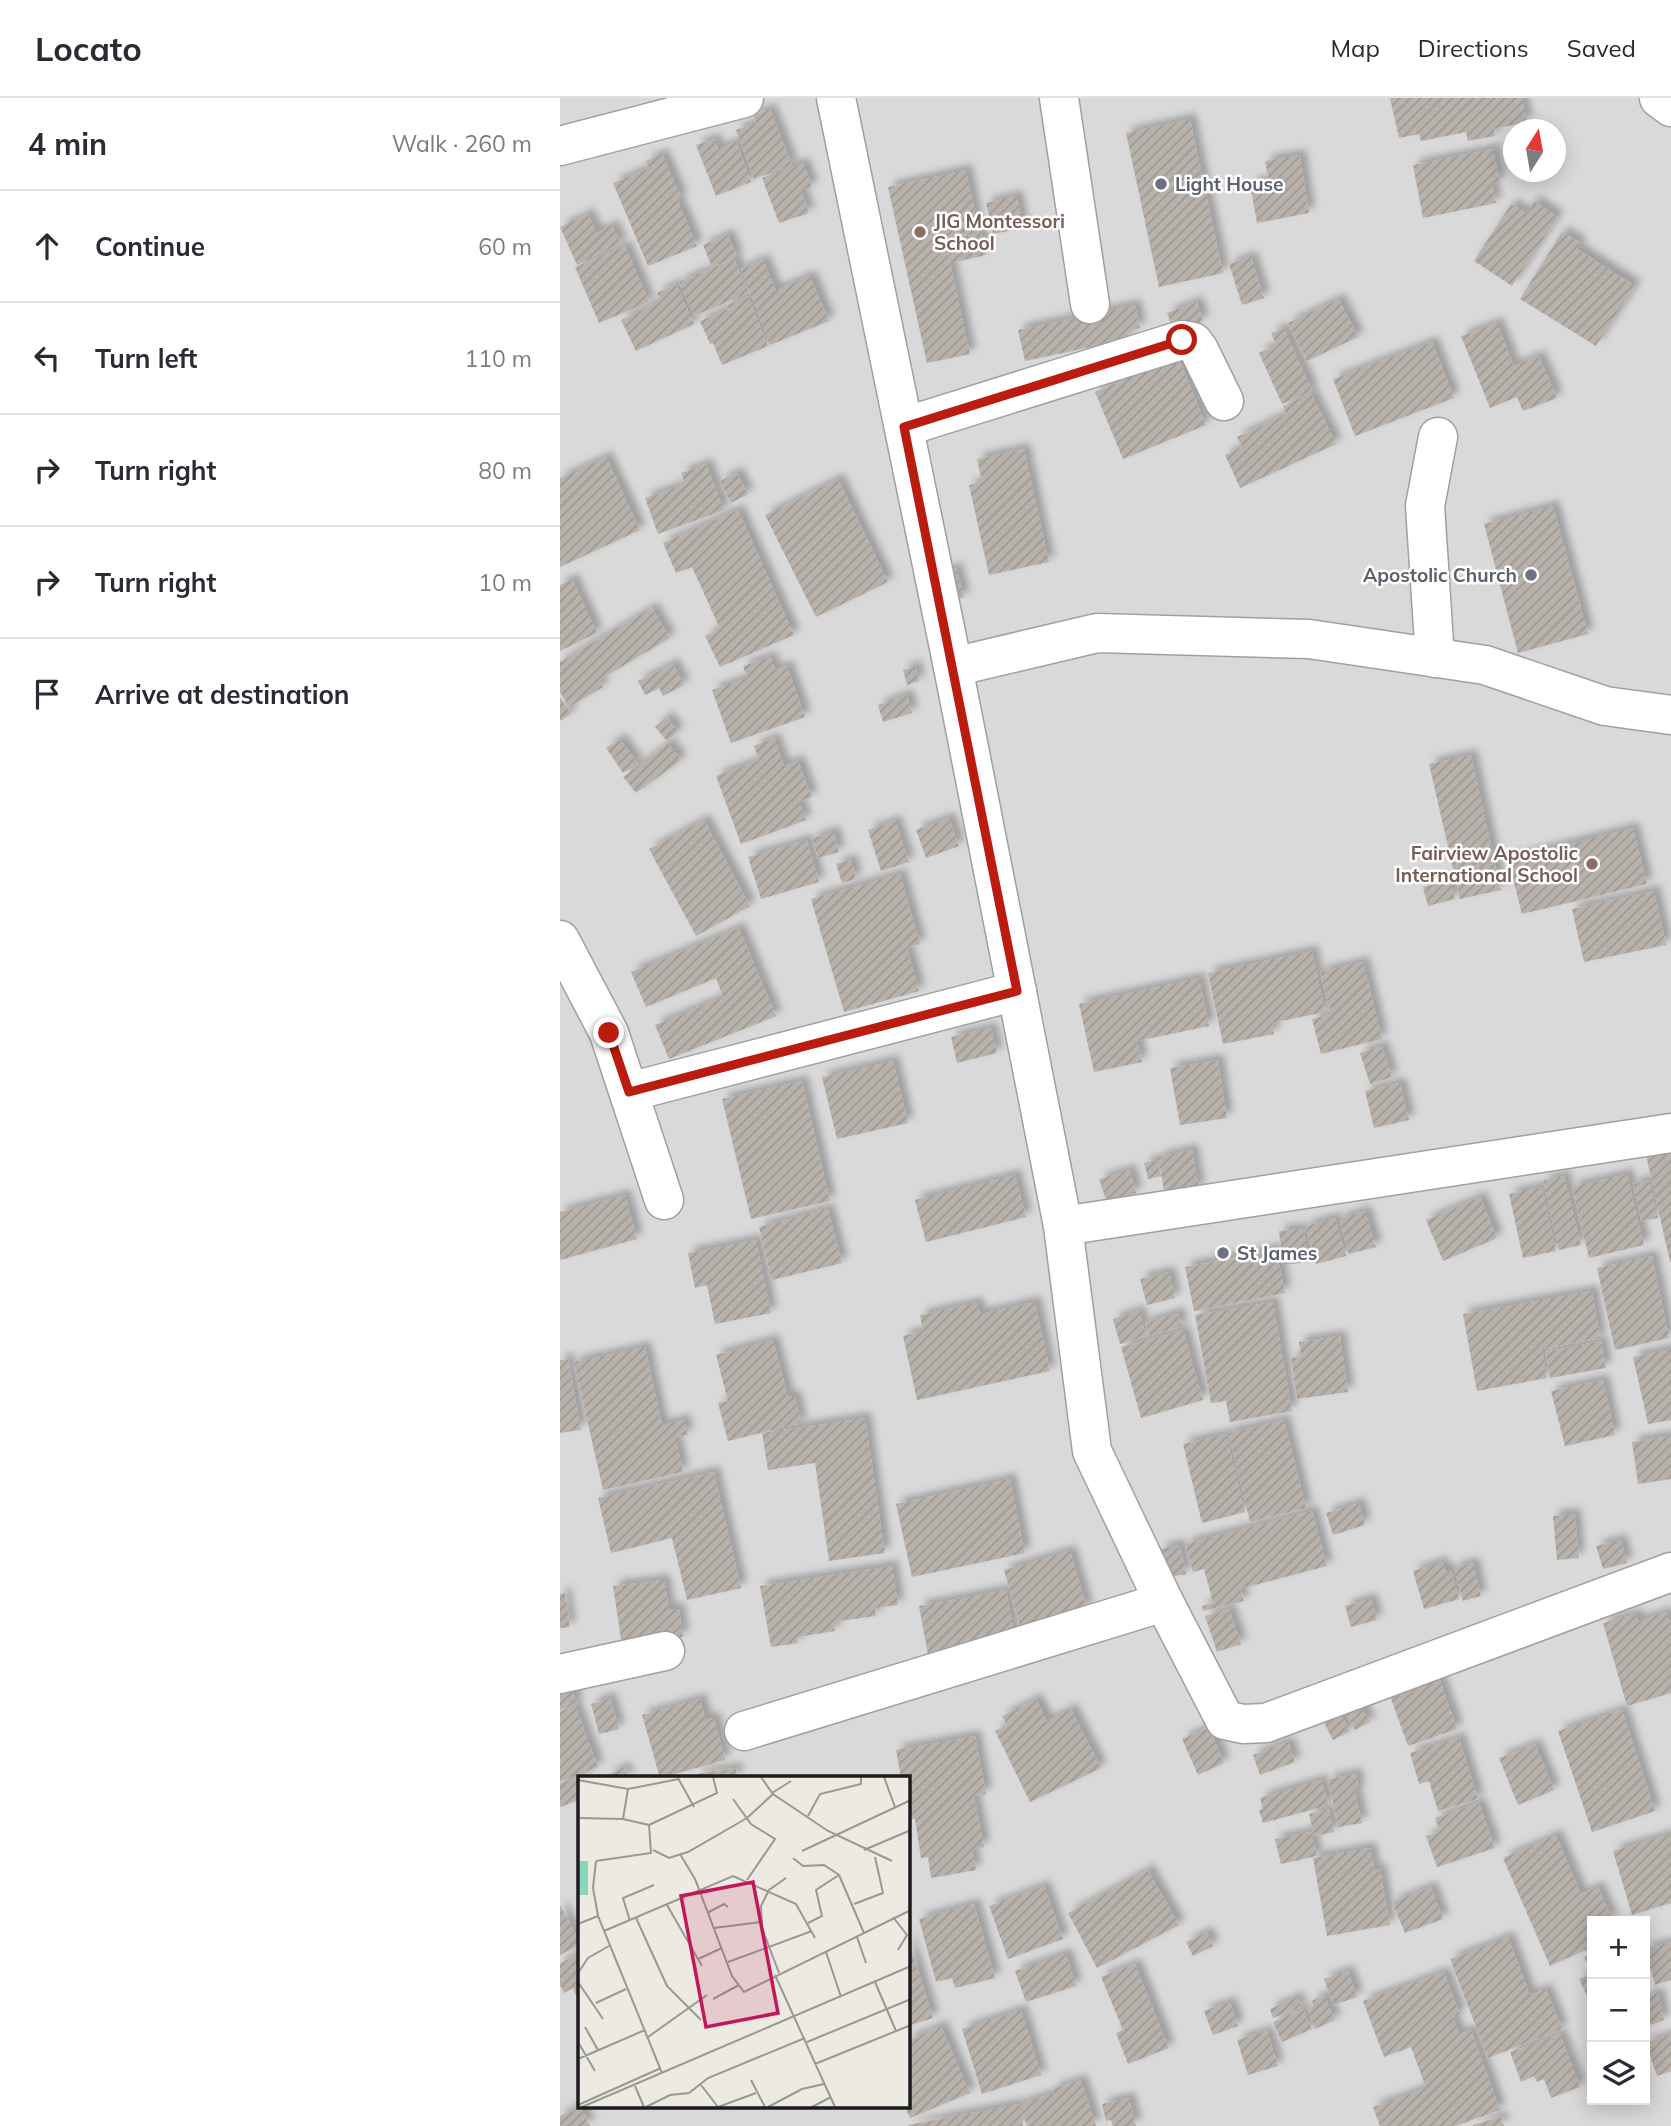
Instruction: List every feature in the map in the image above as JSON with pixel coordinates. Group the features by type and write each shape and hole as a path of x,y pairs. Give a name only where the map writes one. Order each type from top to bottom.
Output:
{"street":[{"path":"560,146 744,98"},
{"path":"836,98 953,667 1063,1226 1092,1451 1164,1602 1226,1720 1243,1724 1266,1723 1671,1572"},
{"path":"1059,98 1090,304"},
{"path":"1659,98 1671,107"},
{"path":"904,427 1182,340 1192,342 1199,350 1224,401"},
{"path":"1435,658 1425,506 1438,437"},
{"path":"953,667 1097,633 1308,639 1485,665 1605,706 1671,715"},
{"path":"560,940 609,1033 664,1200"},
{"path":"629,1092 1017,991"},
{"path":"1063,1226 1671,1133"},
{"path":"744,1731 1164,1602"},
{"path":"560,1674 665,1651"}],"shaded area":[{"path":"560,98 1671,98 1671,2126 560,2126"}],"building":[{"path":"1390,98 1522,98 1526,119 1503,119 1503,127 1494,129 1495,136 1468,141 1466,132 1421,141 1419,134 1399,138"},
{"path":"770,109 792,165 754,179 736,130 756,123 753,115"},
{"path":"1190,119 1223,273 1159,287 1126,133"},
{"path":"715,139 718,149 736,142 751,182 716,196 696,145"},
{"path":"1493,149 1500,182 1492,184 1496,203 1423,218 1413,165"},
{"path":"662,154 681,197 677,199 697,246 648,266 613,183 649,168 646,161"},
{"path":"1300,155 1309,213 1257,223 1250,184 1269,181 1265,161"},
{"path":"803,163 812,187 801,191 809,213 779,223 762,178"},
{"path":"966,170 979,232 945,240 970,354 927,363 888,187"},
{"path":"1017,196 1023,228 993,234 986,203"},
{"path":"1534,201 1558,217 1512,286 1474,261 1511,204 1526,213"},
{"path":"588,214 597,233 612,225 621,243 577,265 560,227"},
{"path":"1562,232 1581,243 1577,249 1635,286 1596,346 1520,299"},
{"path":"981,233 986,255 951,263 946,241"},
{"path":"728,235 737,257 712,267 703,245"},
{"path":"625,246 649,302 599,323 575,267"},
{"path":"1251,257 1264,298 1242,305 1229,264"},
{"path":"734,259 749,293 694,316 679,282"},
{"path":"763,260 776,290 810,276 829,321 770,345 741,269"},
{"path":"676,284 694,324 636,351 621,320 661,301 657,293"},
{"path":"748,296 768,346 722,365 700,321 729,309 727,305"},
{"path":"1339,299 1358,337 1307,361 1288,323"},
{"path":"1197,302 1203,321 1174,332 1167,313"},
{"path":"1135,305 1140,328 1127,331 1129,339 1025,361 1018,330"},
{"path":"1497,323 1514,366 1539,356 1557,398 1523,411 1517,397 1490,408 1461,336"},
{"path":"1284,328 1312,391 1282,404 1259,353 1276,345 1271,333"},
{"path":"1432,342 1454,398 1355,436 1333,379"},
{"path":"1178,357 1206,425 1123,459 1095,392"},
{"path":"1311,393 1336,444 1240,488 1225,455 1242,447 1237,437 1286,414 1283,406"},
{"path":"1024,449 1049,562 989,575 969,485 982,482 977,459"},
{"path":"606,457 640,530 560,567 560,478"},
{"path":"706,464 724,510 658,534 645,498 685,484 681,473"},
{"path":"737,473 748,494 731,503 720,481"},
{"path":"838,479 888,582 816,617 765,515"},
{"path":"1553,506 1588,634 1518,653 1484,524"},
{"path":"738,510 794,635 720,667 705,636 720,629 692,567 676,573 663,543"},
{"path":"956,568 964,597 950,601 942,572"},
{"path":"572,579 597,633 560,651 560,585"},
{"path":"652,608 670,638 599,680 603,687 569,707 560,692 560,662"},
{"path":"771,657 775,670 787,666 805,717 731,743 712,690 747,678 743,666"},
{"path":"673,664 684,685 663,696 659,688 645,695 638,681"},
{"path":"915,666 919,681 907,685 903,670"},
{"path":"907,695 912,713 883,722 878,705"},
{"path":"560,697 571,714 560,721"},
{"path":"667,717 678,731 667,741 655,727"},
{"path":"774,738 784,766 798,761 812,797 799,802 806,820 741,844 716,776 759,760 754,746"},
{"path":"620,739 638,764 623,773 606,748"},
{"path":"668,743 681,760 636,793 623,777"},
{"path":"1471,755 1501,890 1460,899 1429,764"},
{"path":"949,818 959,846 926,858 916,830"},
{"path":"704,820 750,906 696,936 649,849"},
{"path":"895,821 909,862 881,871 868,830"},
{"path":"1633,828 1647,884 1522,914 1508,859"},
{"path":"834,832 839,852 818,858 812,838"},
{"path":"807,840 819,882 761,899 748,857"},
{"path":"851,860 856,879 842,883 836,864"},
{"path":"900,874 920,944 907,948 919,991 844,1012 811,899"},
{"path":"1450,880 1455,899 1428,906 1423,887"},
{"path":"1654,891 1666,945 1584,962 1572,909"},
{"path":"739,928 776,1016 669,1059 655,1025 723,997 716,978 646,1007 631,972"},
{"path":"1312,951 1325,1012 1272,1023 1274,1034 1223,1044 1208,973"},
{"path":"1363,962 1382,1039 1321,1054 1312,1019 1331,1014 1320,972"},
{"path":"1199,978 1209,1026 1137,1041 1142,1062 1094,1072 1079,1004"},
{"path":"991,1028 997,1053 957,1063 951,1037"},
{"path":"1382,1046 1392,1077 1370,1084 1360,1053"},
{"path":"1218,1060 1227,1118 1180,1125 1170,1068"},
{"path":"893,1061 908,1123 837,1139 822,1077"},
{"path":"802,1081 830,1201 751,1219 722,1099"},
{"path":"1400,1083 1409,1120 1374,1128 1365,1091"},
{"path":"1671,1149 1671,1262 1670,1262 1646,1155"},
{"path":"1192,1150 1199,1189 1165,1195 1158,1157"},
{"path":"1157,1160 1161,1176 1148,1179 1144,1163"},
{"path":"1130,1170 1136,1193 1107,1203 1099,1179"},
{"path":"1627,1174 1644,1245 1589,1258 1572,1187"},
{"path":"1015,1175 1026,1217 926,1242 915,1200"},
{"path":"1564,1176 1581,1245 1559,1250 1543,1181"},
{"path":"1649,1180 1658,1218 1641,1221 1633,1184"},
{"path":"1542,1187 1556,1251 1523,1258 1509,1194"},
{"path":"625,1195 637,1239 560,1260 560,1212"},
{"path":"1480,1197 1497,1238 1443,1261 1426,1220"},
{"path":"828,1209 842,1263 772,1280 759,1227"},
{"path":"1365,1211 1376,1247 1349,1254 1339,1219"},
{"path":"1335,1218 1346,1256 1316,1264 1306,1226"},
{"path":"1304,1229 1308,1262 1283,1265 1279,1231"},
{"path":"756,1240 771,1313 715,1324 707,1285 695,1288 688,1253"},
{"path":"1276,1249 1285,1293 1194,1311 1185,1267"},
{"path":"1652,1256 1669,1338 1615,1350 1597,1268"},
{"path":"1169,1272 1175,1298 1147,1305 1140,1279"},
{"path":"1592,1291 1600,1338 1542,1349 1547,1378 1477,1391 1463,1314"},
{"path":"1035,1302 1050,1371 917,1400 903,1336 923,1331 920,1315 977,1303 980,1314"},
{"path":"1273,1302 1292,1411 1230,1422 1226,1401 1211,1403 1195,1315"},
{"path":"1139,1311 1146,1336 1120,1344 1113,1319"},
{"path":"1178,1313 1182,1326 1150,1336 1145,1323"},
{"path":"1183,1330 1203,1400 1141,1418 1121,1347"},
{"path":"1340,1336 1348,1392 1297,1399 1291,1358 1301,1357 1299,1342"},
{"path":"773,1340 788,1397 795,1396 801,1423 728,1441 718,1403 728,1401 716,1355"},
{"path":"1601,1341 1606,1368 1550,1378 1545,1352"},
{"path":"645,1347 662,1425 684,1420 688,1435 675,1437 683,1472 603,1490 574,1362"},
{"path":"1671,1349 1671,1420 1648,1424 1633,1357"},
{"path":"568,1359 581,1430 560,1433 560,1360"},
{"path":"1603,1380 1615,1435 1565,1446 1551,1391"},
{"path":"865,1418 885,1553 829,1561 815,1463 768,1470 762,1433"},
{"path":"1284,1420 1306,1508 1250,1522 1228,1433"},
{"path":"1226,1434 1245,1512 1202,1523 1183,1444"},
{"path":"1671,1436 1671,1479 1638,1484 1632,1442"},
{"path":"714,1472 741,1588 687,1600 672,1538 611,1553 598,1498"},
{"path":"1010,1479 1025,1553 912,1577 896,1504"},
{"path":"1359,1503 1365,1525 1333,1535 1326,1513"},
{"path":"1312,1511 1327,1566 1240,1589 1244,1601 1203,1611 1202,1606 1213,1603 1204,1569 1193,1572 1185,1544"},
{"path":"1575,1514 1579,1558 1557,1560 1553,1516"},
{"path":"1621,1540 1627,1563 1603,1569 1596,1546"},
{"path":"1180,1545 1186,1574 1166,1578 1160,1549"},
{"path":"1070,1551 1087,1608 1020,1626 1004,1570"},
{"path":"1442,1562 1446,1572 1451,1570 1459,1599 1424,1609 1413,1571"},
{"path":"1473,1563 1481,1596 1463,1601 1454,1568"},
{"path":"892,1566 898,1605 875,1608 876,1616 833,1622 835,1631 797,1637 798,1643 771,1647 760,1586"},
{"path":"664,1580 669,1609 679,1609 683,1637 622,1646 613,1586"},
{"path":"1006,1590 1016,1644 929,1660 919,1606"},
{"path":"565,1593 570,1627 560,1628 560,1594"},
{"path":"1371,1599 1377,1620 1351,1627 1345,1606"},
{"path":"1229,1609 1241,1644 1217,1652 1205,1616"},
{"path":"1667,1612 1671,1627 1671,1693 1627,1706 1603,1623 1636,1614 1638,1621"},
{"path":"1438,1675 1457,1729 1408,1746 1389,1693"},
{"path":"569,1682 577,1704 560,1710 560,1684"},
{"path":"1354,1694 1370,1722 1355,1730 1339,1703"},
{"path":"610,1698 619,1729 599,1734 591,1704"},
{"path":"700,1699 706,1720 714,1718 725,1760 659,1776 642,1715"},
{"path":"1036,1699 1047,1721 1071,1709 1101,1768 1030,1802 995,1731 1007,1725 1002,1716"},
{"path":"575,1706 598,1767 560,1782 560,1711"},
{"path":"1336,1706 1350,1731 1333,1740 1320,1715"},
{"path":"1622,1710 1655,1811 1592,1832 1558,1731"},
{"path":"1209,1727 1224,1763 1198,1775 1182,1739"},
{"path":"975,1736 986,1794 974,1796 984,1847 972,1849 976,1870 931,1878 928,1857 921,1858 915,1819 910,1819 910,1776 901,1776 896,1750"},
{"path":"1459,1738 1478,1799 1438,1811 1429,1781 1419,1784 1410,1753"},
{"path":"1288,1742 1295,1762 1260,1775 1253,1755"},
{"path":"1535,1744 1554,1790 1518,1805 1499,1758"},
{"path":"624,1767 628,1776 608,1776"},
{"path":"736,1768 737,1776 697,1776"},
{"path":"1356,1774 1359,1790 1355,1791 1362,1823 1338,1827 1328,1779"},
{"path":"578,1777 578,1800 560,1807 560,1783"},
{"path":"1321,1780 1329,1805 1263,1823 1259,1810 1263,1809 1260,1798"},
{"path":"1479,1803 1495,1848 1437,1867 1426,1836 1440,1832 1435,1818"},
{"path":"1329,1809 1334,1832 1314,1836 1309,1814"},
{"path":"1311,1832 1317,1856 1281,1864 1275,1839"},
{"path":"1671,1834 1671,1903 1632,1915 1613,1851"},
{"path":"1556,1835 1581,1894 1598,1887 1611,1916 1587,1916 1587,1949 1550,1966 1503,1858"},
{"path":"1370,1848 1375,1871 1380,1869 1390,1925 1327,1936 1313,1858"},
{"path":"1148,1870 1179,1925 1097,1968 1068,1913"},
{"path":"1044,1886 1063,1939 1008,1959 989,1906"},
{"path":"1431,1887 1443,1919 1405,1933 1392,1902"},
{"path":"974,1904 995,1978 955,1988 952,1978 936,1982 919,1919"},
{"path":"560,1905 578,1938 578,1946 560,1955"},
{"path":"1207,1932 1213,1946 1193,1956 1186,1942"},
{"path":"1508,1937 1530,1995 1546,1989 1562,2029 1488,2058 1450,1959"},
{"path":"1671,1942 1671,1980 1655,1985 1650,1967 1650,1948"},
{"path":"910,1944 933,2018 910,2025"},
{"path":"578,1954 578,2000 573,1988 564,1993 560,1985 560,1963"},
{"path":"1066,1954 1076,1986 1026,2002 1015,1971"},
{"path":"1135,1964 1169,2048 1128,2064 1116,2033 1123,2030 1101,1977"},
{"path":"1348,1971 1357,1997 1333,2005 1324,1979"},
{"path":"1444,1972 1460,2015 1453,2017 1459,2034 1471,2030 1500,2110 1455,2126 1380,2126 1373,2107 1426,2088 1411,2047 1384,2057 1363,2001"},
{"path":"1587,1975 1587,1996 1579,1979"},
{"path":"1658,1993 1664,2020 1650,2025 1650,1996"},
{"path":"1324,1995 1335,2020 1315,2029 1307,2009 1314,2006 1312,2001"},
{"path":"1297,1997 1301,2007 1273,2018 1270,2009"},
{"path":"1230,2002 1238,2026 1213,2035 1204,2011"},
{"path":"1303,2009 1312,2029 1282,2042 1273,2022"},
{"path":"1021,2010 1041,2075 982,2094 962,2029"},
{"path":"941,2026 970,2093 910,2118 905,2108 910,2108 910,2039"},
{"path":"1267,2031 1278,2066 1248,2075 1237,2040"},
{"path":"1560,2034 1580,2087 1551,2098 1544,2079 1537,2082 1534,2076 1521,2082 1510,2052"},
{"path":"1671,2034 1671,2071 1657,2076 1650,2055 1650,2042"},
{"path":"1081,2080 1096,2126 1027,2126 1020,2104 1054,2093 1053,2089"},
{"path":"1129,2098 1136,2126 1113,2126 1111,2120 1106,2121 1102,2104"},
{"path":"1019,2104 1023,2126 908,2125"},
{"path":"581,2108 590,2126 560,2126 560,2116"},
{"path":"1501,2117 1504,2126 1473,2126 1473,2125"}],"place":[{"name":"Light House","path":"1161,184"},
{"name":"JIG Montessori School","path":"920,232"},
{"name":"Apostolic Church","path":"1531,575"},
{"name":"Fairview Apostolic International School","path":"1592,864"},
{"name":"St James","path":"1223,1253"}],"route":[{"path":"609,1033 629,1092 1017,991 904,427 1182,340"}]}
